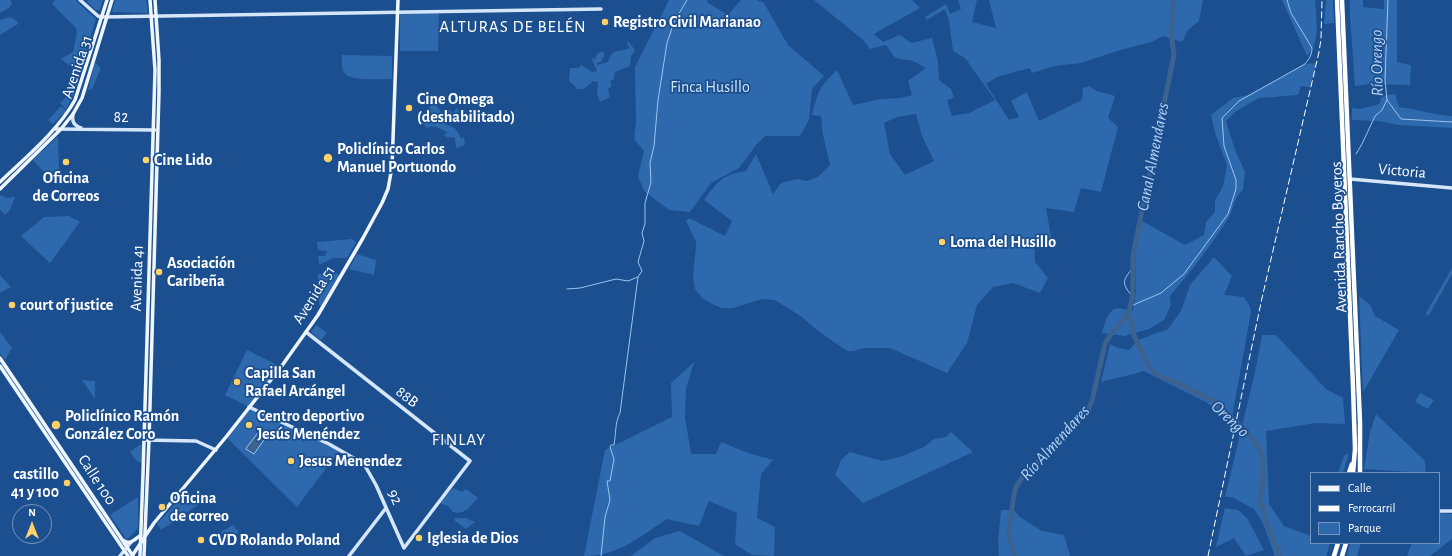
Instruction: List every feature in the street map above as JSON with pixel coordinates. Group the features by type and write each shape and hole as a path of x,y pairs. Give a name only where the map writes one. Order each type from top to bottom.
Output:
{"highway":[{"name":"Avenida Rancho Boyeros","path":"1337,0 1354,386 1355,449 1353,472"},
{"name":"Avenida Rancho Boyeros","path":"1342,0 1360,422 1360,472"},
{"path":"1349,472 1355,449"},
{"path":"1334,556 1338,544"},
{"path":"1342,556 1346,544"}],"main road":[{"name":"Avenida 31","path":"55,129 69,111 75,100 107,0"},
{"name":"Avenida 31","path":"0,189 61,130 73,114 82,98 105,18 112,0"},
{"name":"Avenida 41","path":"144,556 149,440 156,130 155,70 150,0"},
{"name":"Avenida 41","path":"140,556 159,60 155,0"},
{"name":"Avenida 51","path":"131,556 145,534 216,450 318,315 334,290 370,226 388,189 392,173 393,155 398,0"},
{"path":"0,182 55,129"},
{"name":"Calle 100","path":"0,358 122,540 126,549"},
{"name":"Calle 100","path":"0,366 131,556"},
{"path":"146,517 148,522 154,523"},
{"path":"132,542 140,525"},
{"path":"122,540 125,542 132,542 145,534"}],"street":[{"path":"80,0 98,16 105,18 601,9"},
{"path":"73,114 72,120 75,126 84,129"},
{"name":"82","path":"55,129 156,130"},
{"name":"Victoria","path":"1350,179 1452,188"},
{"name":"88B","path":"306,332 470,461 404,548"},
{"name":"92","path":"249,407 329,444 364,464 376,485 404,548"},
{"path":"144,440 196,441 216,450"},
{"path":"349,556 386,508"},
{"path":"1440,510 1452,512"},
{"path":"120,556 132,542"}],"green space":[{"path":"0,0 10,0 12,3 9,8 0,13"},
{"path":"55,0 75,0 96,19 75,92 66,109 60,103 72,91 78,72 61,59 73,52 77,32 76,28 52,4"},
{"path":"88,0 103,0 100,10 96,10 87,2"},
{"path":"115,0 146,0 148,13 112,12"},
{"name":"Finca Husillo","path":"669,0 707,0 708,3 728,15 741,0 757,0 764,3 788,45 824,76 812,89 809,120 800,136 765,136 756,145 739,168 711,183 690,212 669,210 644,191 638,176 644,151 634,139 636,123 635,67"},
{"path":"814,0 912,0 920,8 874,34 883,42 900,35 911,43 932,38 938,61 939,80 951,89 954,98 947,100 952,116 969,113 995,100 965,58 953,51 949,21 945,9 927,20 925,17 946,4 950,14 961,9 958,0 977,0 972,22 996,28 989,0 1203,0 1199,21 1188,30 1182,42 1163,36 1151,42 1081,63 1054,66 1032,73 1029,68 997,77 986,84 1009,120 1019,117 1011,101 1027,92 1039,121 1082,100 1083,88 1089,86 1097,91 1115,96 1108,118 1118,127 1101,192 1081,188 1074,212 1046,208 1052,242 1034,242 1035,262 1048,278 1040,293 1013,283 993,287 977,305 967,343 947,373 890,348 864,348 847,351 818,331 802,317 775,300 762,299 733,308 722,308 702,298 695,289 693,277 696,242 686,221 689,218 725,236 732,221 704,200 721,180 731,175 746,171 756,154 773,194 781,183 798,179 807,181 818,177 830,165 823,135 821,116 812,115 820,90 837,70 853,105 881,99 900,98 912,95 908,81 926,68 913,61 895,58 886,45 870,49 863,40","holes":["916,114 922,136 934,161 905,175 890,154 884,123 897,117"]},
{"path":"1282,0 1315,0 1317,22 1316,37 1307,56"},
{"path":"1326,0 1333,0 1334,23 1324,24"},
{"path":"1350,0 1363,0 1363,7 1384,9 1384,0 1397,0 1397,62 1411,65 1410,85 1371,84 1355,86"},
{"path":"439,12 438,51 400,51 400,14"},
{"path":"10,17 17,21 18,24 0,35 0,20"},
{"path":"628,41 635,50 631,56 630,66 615,72 614,79 610,81 612,86 608,89 610,97 600,102 597,92 598,82 593,81 584,89 577,89 569,81 570,68 579,68 581,65 592,72 597,71 592,58 595,59 597,54 602,51 605,54 601,62 597,63 597,65 608,62 613,53 628,49"},
{"path":"342,55 392,56 392,79 367,79 348,76 343,70"},
{"path":"95,63 100,67 100,70 92,89 88,90"},
{"path":"1316,63 1310,87 1301,86 1298,95 1259,98 1235,112 1226,121 1235,150 1245,172 1243,190 1236,199 1229,217 1216,238 1170,296 1171,305 1164,320 1149,329 1124,336 1102,333 1107,318 1114,309 1119,308 1133,311 1136,292 1135,252 1142,221 1185,245 1204,235 1206,222 1215,212 1215,201 1223,186 1227,165 1215,133 1211,115 1233,98 1248,95 1305,64"},
{"path":"1395,94 1399,107 1452,116 1452,128 1399,125 1379,121 1352,120 1352,108 1361,109 1379,104 1382,96"},
{"path":"435,104 442,113 448,109 453,113 458,108 459,114 448,117 444,121 447,125 456,130 461,139 464,137 465,145 456,148 455,138 447,137 444,135 447,132 437,127 427,128 416,115 429,112 429,107"},
{"path":"60,107 65,109 65,112 53,124 48,120"},
{"path":"58,136 60,179 50,170 48,172 43,171 33,160"},
{"path":"0,195 7,198 15,197 10,210 5,215 0,210"},
{"path":"69,216 80,222 50,263 21,236 44,217"},
{"path":"352,239 356,242 347,258 333,258 319,265 318,256 325,256 327,251 318,250 317,242"},
{"path":"357,254 376,260 374,275 349,269"},
{"path":"1214,257 1232,276 1224,295 1244,297 1250,307 1251,312 1231,423 1206,402 1143,371 1101,382 1110,344 1118,348 1129,350 1138,340 1168,329 1181,311 1190,285"},
{"path":"1452,268 1452,274 1429,315 1426,316 1426,313"},
{"path":"337,273 339,276 321,306 319,305 318,275"},
{"path":"0,275 11,287 0,293"},
{"path":"1359,296 1370,305 1375,316 1399,330 1363,392"},
{"path":"316,325 327,333 321,340 311,332"},
{"path":"0,332 12,348 5,360 0,353"},
{"path":"1262,335 1276,335 1326,389 1343,398 1345,424 1316,423 1266,431 1269,504 1284,526 1310,536 1310,544 1330,544 1326,556 1275,556 1262,521 1254,509 1232,497 1225,497 1255,372"},
{"path":"247,350 281,367 249,407 225,395"},
{"path":"0,360 125,548 5,371 0,363"},
{"path":"694,362 686,389 685,417 691,454 716,454 721,442 748,453 773,460 761,474 757,518 775,527 774,556 752,555 735,544 737,513 709,501 699,526 667,519 638,539 618,549 608,553 584,556 605,450 672,417 671,383"},
{"path":"82,380 95,381 95,399"},
{"path":"1420,393 1434,400 1428,409 1415,402"},
{"name":"Jesus Menendez","path":"249,407 340,450 297,507 226,437"},
{"path":"1376,414 1425,461 1426,472 1364,469 1370,432"},
{"path":"951,432 973,452 863,503 835,475 841,460 850,452 882,461 900,457 924,447 934,439 946,437"},
{"path":"139,445 142,445 142,463 136,460 130,452"},
{"path":"1349,453 1343,472 1338,472 1344,456"},
{"path":"453,488 462,492 466,489 478,498 464,511 457,513 453,512 448,506 440,503"},
{"path":"188,490 198,505 161,530 157,524"},
{"path":"138,497 138,528 127,540 110,515"},
{"path":"1225,508 1238,510 1247,518 1264,550 1246,556 1234,538 1216,547"},
{"path":"1001,510 1014,510 1020,517 1042,531 1064,535 1070,556 999,556 998,542"},
{"path":"1440,513 1452,514 1452,539 1430,556 1407,556 1412,544 1440,544"},
{"path":"455,518 466,518 475,522 466,529 454,520"},
{"path":"233,525 239,532 226,540 221,532"},
{"path":"680,531 724,556 631,556 655,538"},
{"path":"1350,544 1361,544 1357,556 1347,556"}],"shaded area":[{"path":"259,432 266,437 254,454 246,449"}],"waterway":[{"path":"601,556 605,517 610,500 607,481 610,481 614,459 610,447 611,445 614,445 616,424 620,413 638,277 642,271 638,262 644,241 642,233 645,224 645,203 651,182 650,163 654,146 658,100 667,43 674,22 687,0"},
{"name":"Canal Almendares","path":"1014,556 1009,534 1016,487 1024,475 1062,439 1088,410 1092,401 1105,344 1130,308 1133,293 1133,255 1174,55 1171,32 1174,0"},
{"name":"Río Almendares","path":"1131,306 1161,293 1184,274 1228,214 1236,189 1236,180 1224,146 1222,118 1239,101 1305,64 1310,57 1312,48 1291,13 1287,0"},
{"name":"Río Orengo","path":"1388,0 1385,80 1387,100 1401,119 1452,122"},
{"path":"1356,154 1375,116 1382,110 1387,100"},
{"path":"1132,269 1124,282 1126,288 1132,296"},
{"path":"567,289 580,288 616,279 628,281 638,277"},
{"name":"Orengo","path":"1128,313 1134,335 1148,365 1156,374 1176,382 1216,402 1247,432 1255,442 1261,452 1263,462 1262,490 1259,504 1263,507 1268,527 1280,556"}],"railway":[{"path":"1208,556 1262,298 1319,52 1321,39 1322,0"}],"place":[{"name":"Registro Civil Marianao","path":"605,22"},
{"name":"Cine Omega (deshabilitado)","path":"409,108"},
{"name":"Policlínico Carlos Manuel Portuondo","path":"328,158"},
{"name":"Cine Lido","path":"146,160"},
{"name":"Oficina de Correos","path":"66,162"},
{"name":"Loma del Husillo","path":"942,242"},
{"name":"Asociación Caribeña","path":"159,272"},
{"name":"court of justice","path":"12,305"},
{"name":"Capilla San Rafael Arcángel","path":"237,382"},
{"name":"Policlínico Ramón González Coro","path":"56,425"},
{"name":"Centro deportivo Jesús Menéndez","path":"249,425"},
{"name":"Jesus Menendez","path":"291,461"},
{"name":"castillo 41 y 100","path":"67,483"},
{"name":"Oficina de correo","path":"162,507"},
{"name":"Iglesia de Dios","path":"419,538"},
{"name":"CVD Rolando Poland","path":"201,540"}],"district":[{"name":"ALTURAS DE BELÉN","path":"513,27"},
{"name":"FINLAY","path":"459,440"}]}
